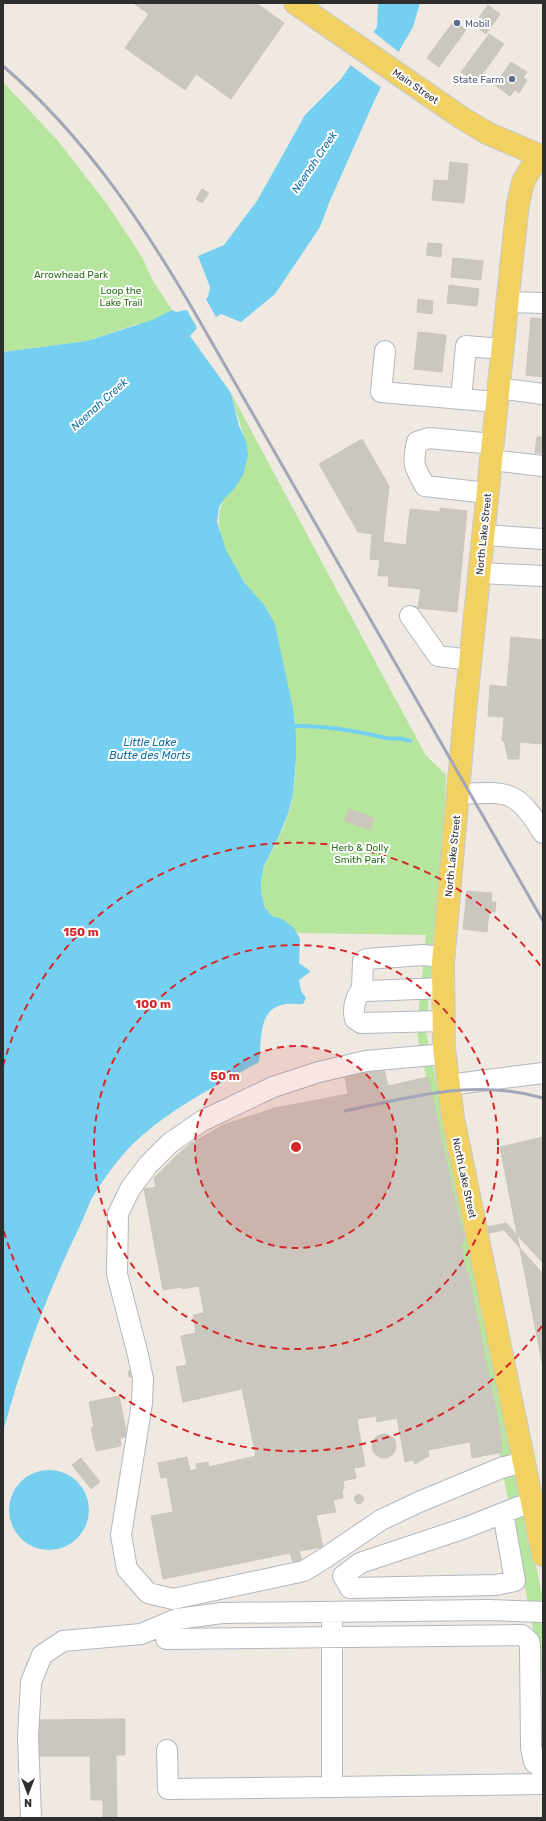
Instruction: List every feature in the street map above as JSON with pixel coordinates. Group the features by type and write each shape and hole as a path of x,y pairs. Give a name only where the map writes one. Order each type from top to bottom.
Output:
{"main road":[{"name":"Main Street","path":"295,3 469,122 487,132 541,154"},
{"name":"North Lake Street","path":"541,154 524,176 520,191 479,573 458,794 442,988 445,1054 448,1085 456,1134 543,1555"}],"lane":[{"path":"507,302 543,303"},
{"path":"461,399 466,346 502,349"},
{"path":"385,351 381,392 461,399 497,395 543,394"},
{"path":"487,493 424,486 414,468 414,452 417,442 429,438 492,452 543,466"},
{"path":"483,535 543,539"},
{"path":"479,573 543,576"},
{"path":"410,616 438,656 471,660"},
{"path":"458,794 502,793 517,799 531,814 543,832"},
{"path":"443,1021 361,1023 355,1019 353,1011 356,998 362,988 363,961 367,959 423,955 444,957"},
{"path":"362,988 367,991 442,988"},
{"path":"445,1054 366,1061 319,1072 273,1087 202,1121 170,1143 148,1165 130,1189 118,1214 117,1274 138,1354 142,1379 142,1403 121,1535 128,1569 148,1593 173,1598 304,1571 380,1520 501,1468 523,1462"},
{"path":"448,1085 543,1073"},
{"path":"496,1516 514,1581 496,1586 350,1588 343,1576 360,1563 518,1507 532,1504"},
{"path":"30,1818 28,1738 31,1682 42,1655 50,1648 63,1641 141,1634 177,1619 208,1614 332,1611 543,1612"},
{"path":"332,1611 332,1786"},
{"path":"166,1639 522,1635 529,1641 530,1646 536,1759 512,1784"},
{"path":"167,1750 168,1788 543,1784"}],"green space":[{"path":"3,82 58,141 107,204 142,257 153,281 172,310 158,318 248,455 231,393 425,754 446,775 445,808 426,1032 543,1600 543,1681 427,1080 419,1047 417,1030 426,935 297,933 294,928 271,915 265,907 260,888 261,880 266,864 283,828 289,811 296,766 292,712 275,626 268,611 244,581 227,552 222,541 219,519 225,498 137,324 87,341 3,352"}],"water":[{"name":"Neenah Creek","path":"378,3 420,3 413,27 376,97 329,203 320,227 275,294 241,322 221,314 216,317 206,299 208,297 210,287 198,256 224,245 257,201 305,115 341,79 377,27"},
{"name":"Little Lake Butte des Morts","path":"172,310 176,312 187,310 197,328 190,336 231,393 239,426 246,441 248,455 243,475 219,507 217,522 226,550 244,582 265,606 275,624 293,709 296,735 296,759 293,794 288,814 264,866 261,880 261,893 265,908 272,916 282,919 294,928 300,939 299,963 310,972 299,980 301,991 306,998 303,1004 281,1005 273,1009 264,1021 259,1062 194,1098 149,1130 123,1154 100,1185 91,1200 56,1277 18,1380 3,1432 3,352 87,341 152,320"},
{"path":"41,1470 57,1470 78,1481 89,1502 89,1518 78,1539 57,1550 41,1550 27,1544 20,1539 15,1532 9,1518 9,1502 15,1488 20,1481 27,1476"}],"pier":[{"path":"372,31 400,53 383,89 349,64"}],"building":[{"path":"133,3 256,3 284,23 231,99 196,74 185,90 125,48 149,14"},
{"path":"488,5 500,14 486,34 474,25"},
{"path":"454,21 466,30 439,67 427,58"},
{"path":"489,34 504,44 476,83 461,72"},
{"name":"State Farm","path":"511,62 527,72 523,78 527,80 519,93 515,90 510,96 495,85"},
{"path":"450,162 468,164 464,203 432,200 434,180 448,181"},
{"path":"202,189 209,193 202,203 196,199"},
{"path":"428,243 442,244 441,257 426,255"},
{"path":"453,258 483,261 481,280 451,277"},
{"path":"449,285 479,289 477,306 447,303"},
{"path":"418,299 433,301 432,314 417,312"},
{"path":"531,318 543,319 543,377 526,375"},
{"path":"418,332 446,335 442,372 414,369"},
{"path":"537,437 543,437 543,453 535,453"},
{"path":"362,439 389,486 383,542 406,545 410,509 440,512 440,508 467,511 457,612 418,608 421,589 388,586 389,576 378,576 380,560 370,559 372,534 358,532 319,464"},
{"path":"511,637 543,640 543,744 520,742 519,759 508,759 504,741 502,741 504,717 488,716 490,685 507,687"},
{"path":"349,809 374,818 370,830 345,821"},
{"path":"467,891 492,893 491,902 496,902 495,912 489,912 487,932 463,929"},
{"path":"384,1069 388,1086 428,1077 464,1242 461,1242 466,1272 468,1272 501,1435 502,1452 472,1458 470,1442 428,1450 429,1456 415,1464 413,1460 405,1462 397,1418 377,1422 376,1416 357,1419 365,1466 354,1468 356,1478 343,1481 343,1498 333,1500 336,1512 316,1515 323,1547 299,1551 302,1561 293,1563 290,1553 163,1579 151,1516 173,1512 167,1477 161,1478 158,1463 187,1457 190,1471 197,1469 196,1464 208,1462 209,1467 256,1456 242,1389 183,1402 176,1367 187,1365 181,1336 196,1333 193,1315 204,1313 199,1286 163,1290 144,1189 156,1187 154,1178 190,1144 223,1125 275,1108 348,1094 345,1077","holes":["345,1444 348,1446 348,1453 344,1454 340,1451 340,1448"]},
{"path":"543,1137 543,1367 500,1147"},
{"path":"506,1223 543,1263 543,1274 504,1230 463,1238 462,1232"},
{"path":"133,1370 134,1376 129,1377 128,1371"},
{"path":"119,1396 127,1436 120,1438 121,1446 96,1451 91,1427 94,1427 89,1402"},
{"path":"384,1434 393,1437 396,1446 393,1455 384,1458 375,1455 372,1446 375,1437"},
{"path":"345,1444 350,1449 345,1454 340,1449"},
{"path":"81,1458 100,1482 91,1489 72,1465"},
{"path":"359,1494 364,1499 359,1504 354,1499"},
{"path":"125,1719 125,1755 116,1755 117,1818 103,1818 103,1800 91,1800 90,1756 39,1756 39,1720"}],"waterway":[{"path":"290,726 314,726 410,741"}],"railway":[{"path":"3,66 62,124 89,155 114,188 161,256 543,921"},
{"path":"345,1111 419,1095 468,1090 518,1092 543,1098"}],"place":[{"name":"Mobil","path":"457,23"},
{"name":"State Farm","path":"512,79"}],"park label":[{"name":"Arrowhead Park","path":"71,274"},
{"name":"Loop the Lake Trail","path":"121,296"},
{"name":"Herb & Dolly Smith Park","path":"360,852"}]}
